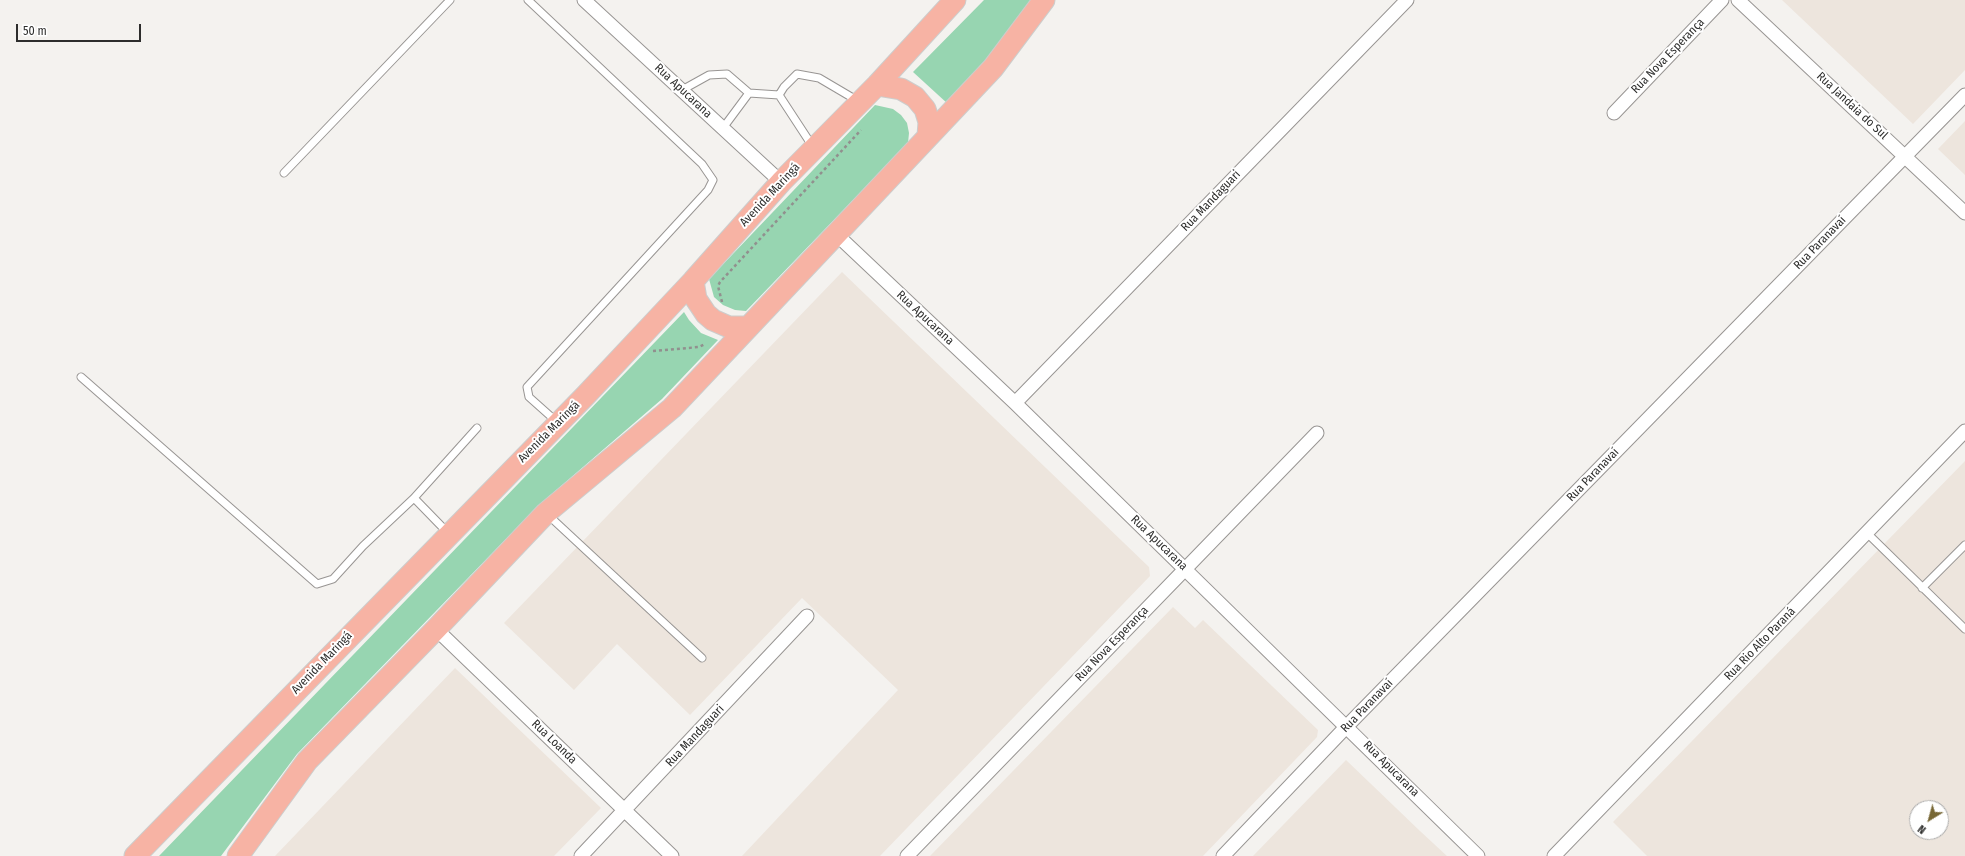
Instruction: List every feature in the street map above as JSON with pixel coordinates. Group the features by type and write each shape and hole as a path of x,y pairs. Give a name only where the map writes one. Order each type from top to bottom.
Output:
{"main road":[{"name":"Avenida Maringá","path":"135,856 558,423 693,281 781,182 877,85 955,0"},
{"path":"238,856 307,760 436,629 546,513 672,408 746,327 993,68 1044,0"},
{"path":"877,85 901,89 915,97 926,109 930,122 928,136"},
{"path":"693,281 696,299 706,314 713,320 729,327 746,327"}],"street":[{"name":"Rua Apucarana","path":"584,0 781,182"},
{"name":"Rua Mandaguari","path":"1015,403 1407,0"},
{"name":"Rua Nova Esperança","path":"1614,113 1722,0"},
{"name":"Rua Jandaia do Sul","path":"1738,0 1965,213"},
{"name":"Rua Paranavaí","path":"1223,856 1347,726 1965,95"},
{"name":"Rua Apucarana","path":"836,234 1015,403 1347,726 1478,856"},
{"name":"Rua Rio Alto Paraná","path":"1554,856 1965,431"},
{"name":"Rua Nova Esperança","path":"907,856 1317,433"},
{"name":"Rua Mandaguari","path":"581,856 807,616"},
{"name":"Rua Loanda","path":"436,629 672,856"}],"lane":[{"path":"284,173 450,0"},
{"path":"528,0 702,164 713,180 708,190 527,387 529,397 558,423"},
{"path":"682,90 709,75 726,74 749,92 779,95"},
{"path":"779,95 798,74 819,78 859,102"},
{"path":"723,128 749,92"},
{"path":"779,95 814,148"},
{"path":"81,377 317,584 333,579 363,546 414,498 477,428"},
{"path":"414,498 449,534"},
{"path":"546,513 702,658"},
{"path":"1867,533 1965,629"},
{"path":"1922,588 1965,545"}],"path":[{"path":"723,306 718,286 720,282 866,125"}],"shaded area":[{"path":"1782,0 1965,0 1965,70 1913,124"},
{"path":"1965,121 1965,175 1938,149"},
{"path":"842,272 1149,567 1150,576 880,856 742,856 898,690 802,598 690,715 617,644 574,690 504,623"},
{"path":"1965,461 1965,856 1647,856 1613,822"},
{"path":"1173,607 1195,628 1203,620 1318,730 1317,737 1203,856 930,856"},
{"path":"455,668 601,808 554,856 275,856"},
{"path":"1346,760 1420,831 1447,856 1253,856"}],"green space":[{"path":"984,0 1034,0 987,62 948,104 913,72"},
{"path":"875,105 893,109 901,115 907,123 909,133 908,143 746,311 735,310 723,305 714,297 709,279"},
{"path":"684,312 701,333 718,340 662,399 539,505 297,754 221,856 159,856"}]}
